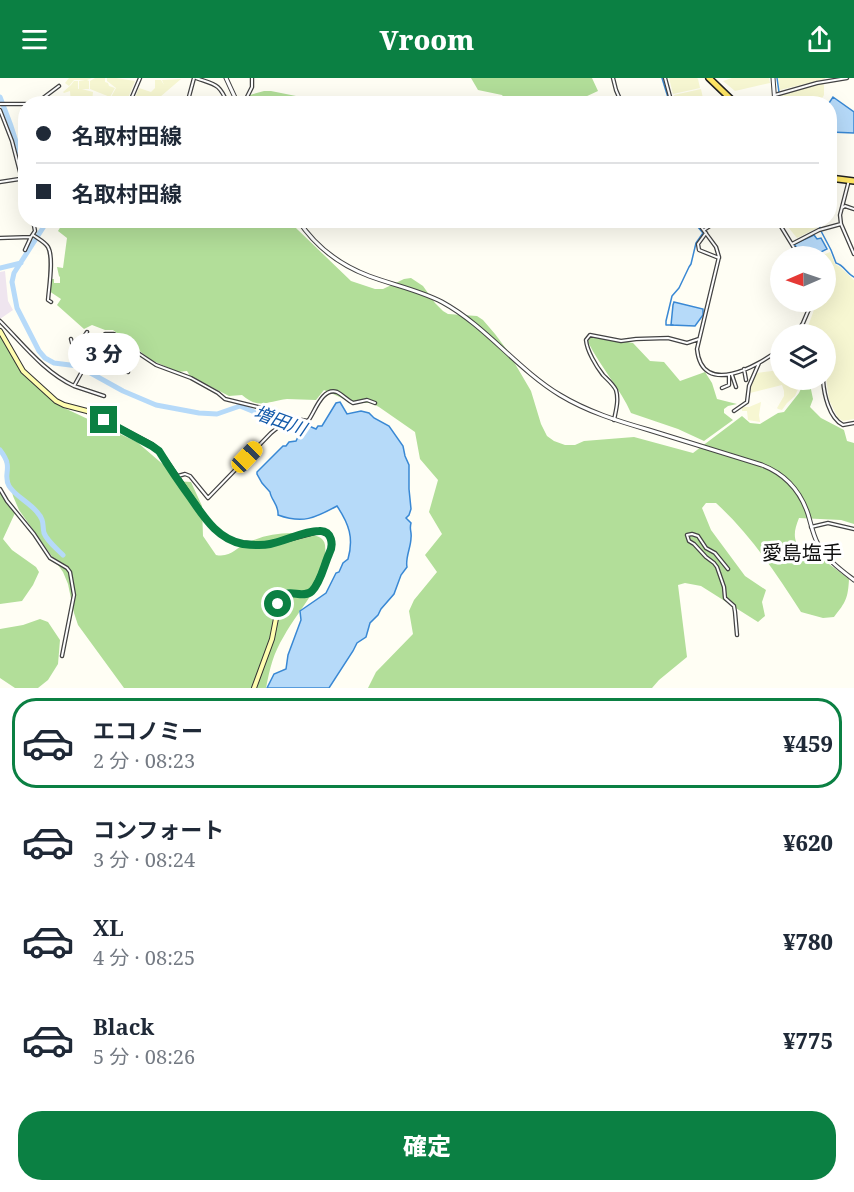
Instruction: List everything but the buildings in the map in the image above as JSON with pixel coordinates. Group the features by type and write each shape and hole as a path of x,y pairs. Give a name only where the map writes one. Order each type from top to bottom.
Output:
{"main road":[{"path":"709,78 728,96"},
{"path":"837,178 852,181"},
{"path":"0,331 23,371 48,395 64,405 92,414 159,451 208,522 220,534 240,543 263,545 319,531 328,534 331,538 332,546 329,554 317,584 310,593 304,595 289,592 279,598 272,639 254,688"}],"street":[{"path":"132,96 140,78"},
{"path":"189,96 195,78 216,85 224,96"},
{"path":"226,78 234,96"},
{"path":"248,96 252,87 252,78"},
{"path":"613,78 619,96"},
{"path":"665,78 670,96"},
{"path":"773,78 775,95 817,83 847,78"},
{"path":"46,96 59,86"},
{"path":"0,104 18,105"},
{"path":"0,112 12,141 18,165"},
{"path":"0,182 18,180"},
{"path":"852,181 840,215 841,224 854,254"},
{"path":"842,208 845,206 854,209"},
{"path":"837,225 841,224"},
{"path":"25,250 33,236 34,228"},
{"path":"304,228 317,244 337,259 369,276 419,292 466,318 538,380 586,409 614,420 762,465 778,473 798,491 818,544 825,554 854,580"},
{"path":"703,228 716,247 719,258 699,339 698,357 705,369 721,376 731,375 770,356"},
{"path":"709,228 698,244 699,250 719,258"},
{"path":"782,228 792,244 826,228"},
{"path":"0,238 33,236 48,247 51,260 48,300 51,302"},
{"path":"0,321 50,373 62,381 104,396"},
{"path":"78,346 87,332"},
{"path":"74,386 102,337 112,333 153,363 192,378 225,399 278,412 285,417 308,421 322,396 330,392 336,392 353,403 367,400 375,403"},
{"path":"614,420 617,406 616,392 612,384 601,373 588,349 586,340 590,335 621,341 668,338 687,343 699,339"},
{"path":"71,339 72,343 91,355 128,372"},
{"path":"734,411 747,402 749,386 760,362"},
{"path":"744,369 746,380"},
{"path":"731,375 736,387"},
{"path":"722,388 729,385 731,375"},
{"path":"825,390 827,401 837,421 843,425 854,423"},
{"path":"176,477 185,474 190,476 208,498 282,424 285,417"},
{"path":"0,489 50,558 70,572 74,595 62,656"},
{"path":"811,526 828,523 854,529"},
{"path":"728,569 714,553 706,548 698,536 688,534 687,538 717,567 726,598 734,606 737,635"}],"shaded area":[{"path":"5,271 8,301 13,310 0,319 0,272"}],"green space":[{"path":"69,78 92,78 87,80 89,89 82,89 93,92 93,96 70,96 70,91 63,92 71,85 74,81 78,81 79,89 79,81 85,80 74,80 69,86 65,83"},
{"path":"95,78 105,78 109,86 115,88 111,96 108,96 90,89 90,81"},
{"path":"107,78 116,78 135,81 129,96 112,96 116,88 107,81"},
{"path":"471,78 592,78 598,91 587,96 503,96 478,90"},
{"path":"669,78 697,78 700,88 673,94"},
{"path":"732,78 769,78 770,83 735,91 723,81"},
{"path":"778,78 825,78 825,79 780,90"},
{"path":"181,79 161,96 136,96 139,88 151,92 155,88 155,80 161,80 164,85 162,80"},
{"path":"822,84 824,85 823,96 780,95"},
{"path":"701,89 702,96 674,96"},
{"path":"271,91 296,96 250,96"},
{"path":"60,228 296,228 351,281 375,289 383,289 411,278 423,286 435,303 448,314 477,316 483,320 507,350 531,391 547,436 565,445 634,437 693,453 742,416 750,423 760,424 784,412 800,390 811,390 813,399 810,407 821,418 844,430 847,441 854,443 854,524 841,520 799,518 795,536 802,554 817,555 849,579 844,603 834,617 823,618 801,612 772,569 740,528 716,503 706,503 702,508 711,530 745,576 766,590 762,602 765,616 758,622 701,586 685,583 678,585 687,657 652,688 368,688 376,672 413,634 409,611 414,600 437,572 425,555 442,534 429,512 438,480 420,459 415,432 371,403 353,403 324,390 316,400 287,399 259,403 248,400 242,395 229,396 190,376 187,371 178,372 151,360 113,330 105,330 92,325 84,329 57,305 61,299 49,291 50,279 54,279 54,283 60,283 57,267 63,268 67,238 58,231"},
{"path":"789,228 817,228 797,238"},
{"path":"836,265 854,280 854,419 843,421 838,418 829,400 828,390 836,390 836,324 809,324 813,312 836,312"},
{"path":"0,333 19,369 60,406 137,442 166,467 175,481 191,482 202,506 203,536 216,555 226,555 244,544 280,534 312,535 323,541 325,558 323,570 312,593 277,649 266,688 124,688 78,625 63,572 19,510 13,496 3,455 0,452"},
{"path":"591,336 633,343 650,361 664,362 680,381 705,372 712,383 717,399 737,404 724,409 724,413 733,420 704,441 678,429 631,413 588,342"},
{"path":"770,371 770,388 750,393 750,387 757,373"},
{"path":"798,390 782,410 777,408 784,396 784,391"},
{"path":"761,402 760,422 748,420 747,411 742,411 742,407"},
{"path":"0,491 15,513 3,539 12,550 36,567 39,572 22,601 0,604"},
{"path":"40,619 48,622 60,640 58,664 48,680 38,688 15,688 0,678 0,629"}],"water":[{"path":"837,100 854,112 854,133 837,132"},
{"path":"814,235 817,239 821,238 825,246 796,246 794,244"},
{"path":"674,302 703,309 703,315 695,326 671,325"},
{"path":"340,402 347,414 361,411 369,413 389,426 403,446 409,465 411,509 406,518 411,523 407,567 401,575 394,594 370,623 366,637 357,643 329,688 267,688 274,674 286,669 288,655 301,620 300,611 326,593 336,573 348,559 350,538 345,519 337,506 309,518 295,519 278,515 270,492 262,483 257,472 283,446 302,436 309,426 316,429 322,426 336,403"}],"waterway":[{"path":"662,78 668,96"},
{"path":"777,78 779,92"},
{"name":"増田川","path":"0,97 18,148"},
{"name":"増田川","path":"43,228 14,273 12,282 17,308 39,351 45,358 54,363 78,366 123,391 156,405 217,414 240,406 257,413 267,413 291,426 313,433"},
{"path":"673,325 666,325 672,296 679,288 691,264 696,243 703,233 699,228"},
{"path":"821,231 836,263 854,277"},
{"path":"0,268 21,263"},
{"path":"0,450 7,463 9,486 40,515 45,536 63,555"}],"district":[{"name":"愛島塩手","path":"802,553"}],"route":[{"path":"104,420 159,451 208,522 229,539 256,545 269,544 319,531 328,534 332,546 317,584 310,593 304,595 289,592 279,598 278,604"}]}
